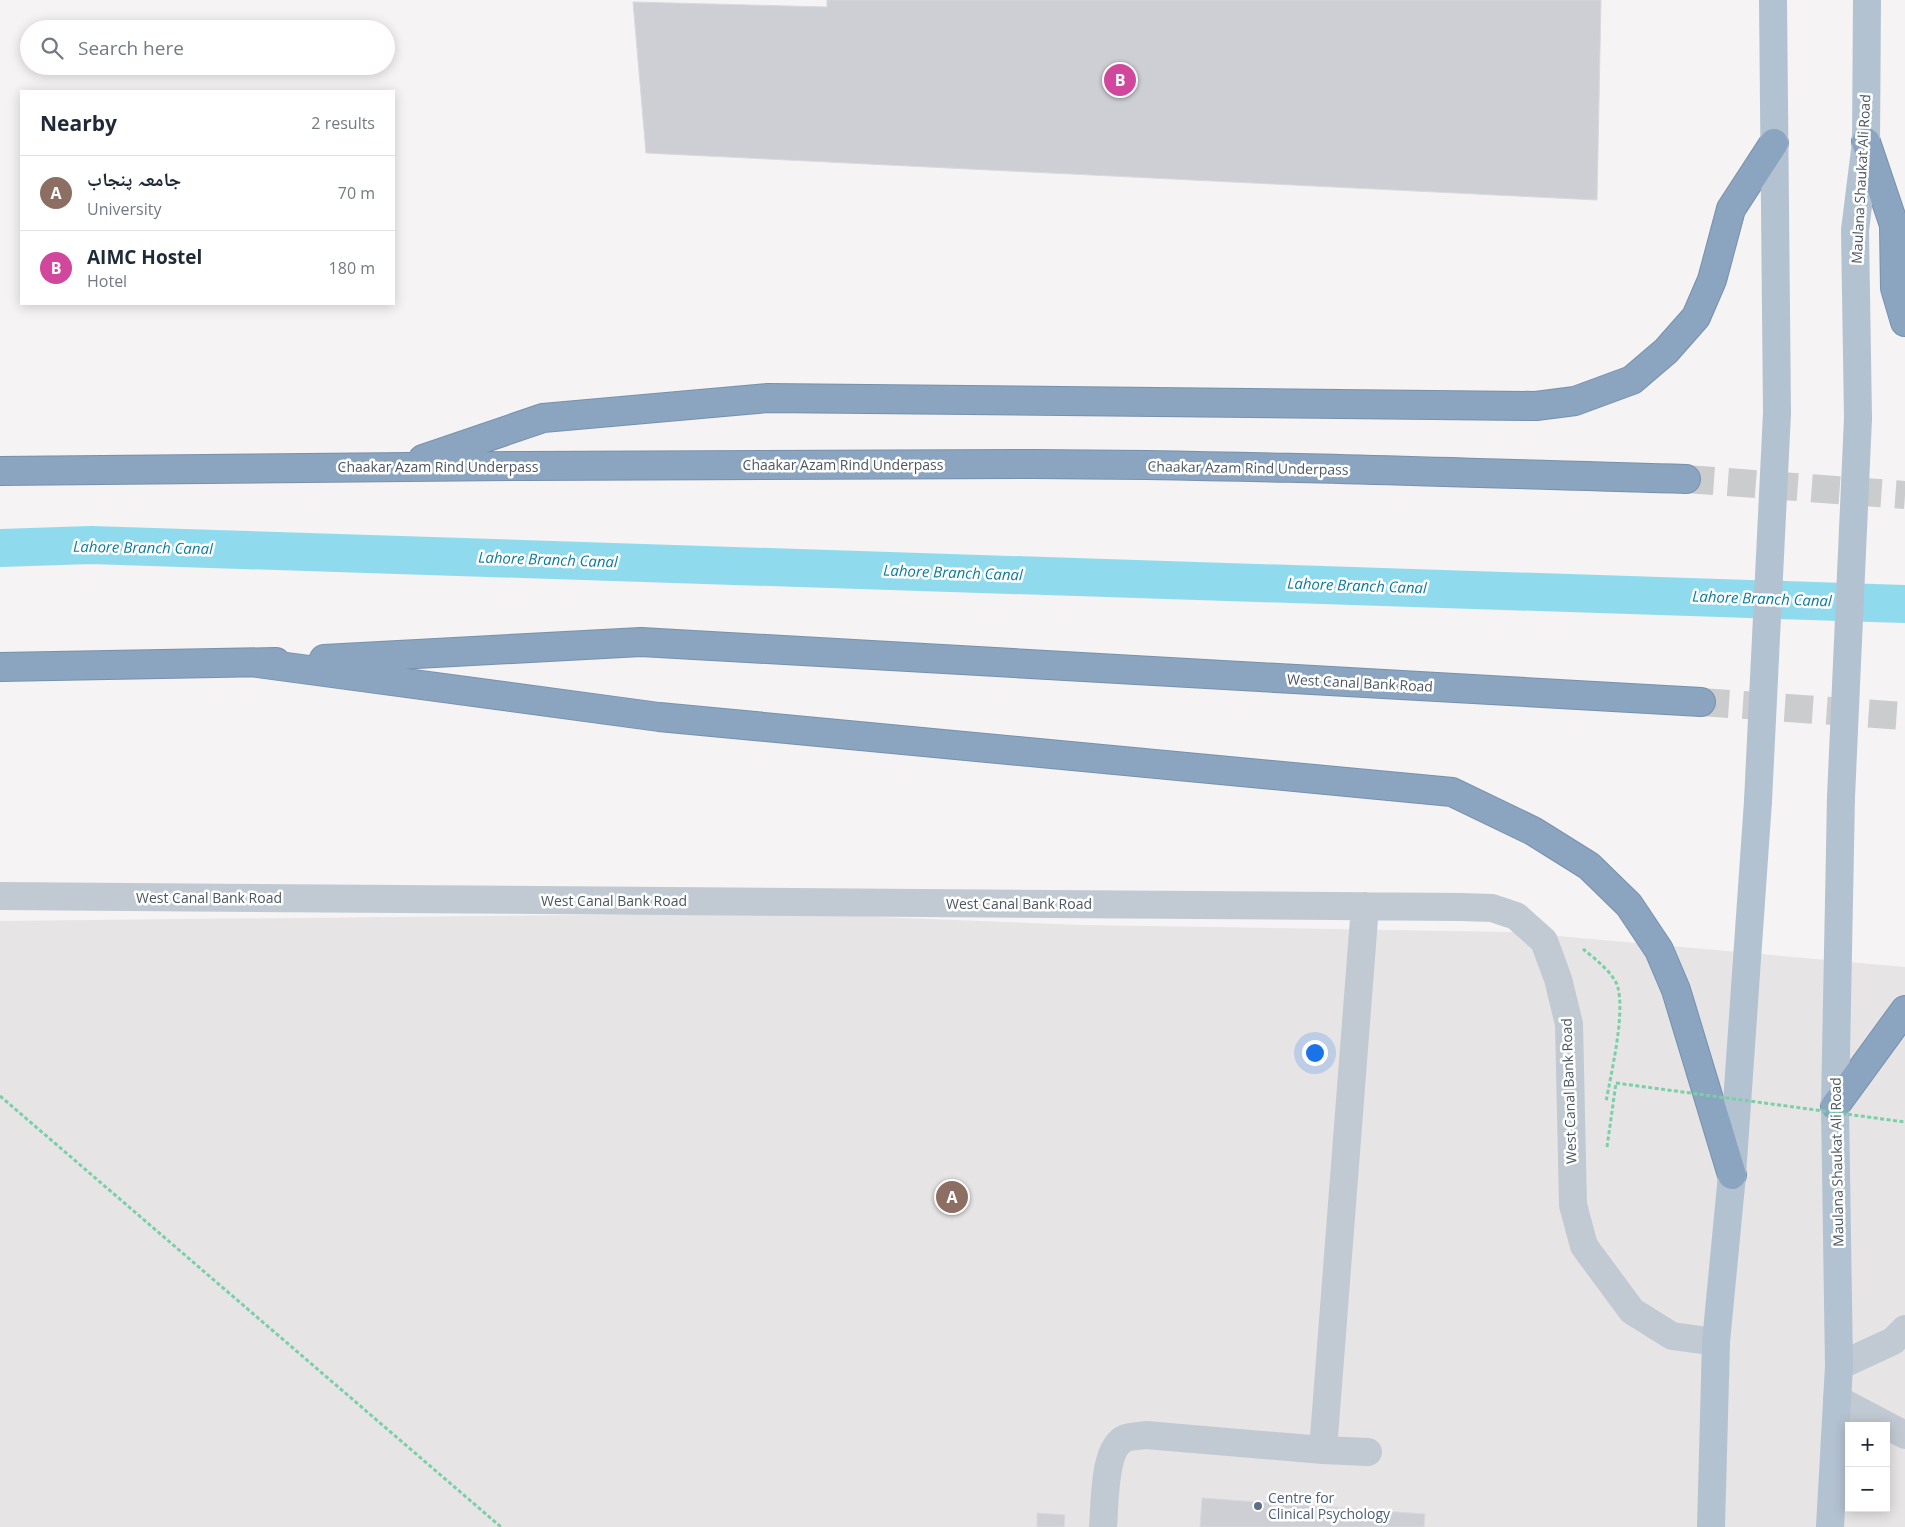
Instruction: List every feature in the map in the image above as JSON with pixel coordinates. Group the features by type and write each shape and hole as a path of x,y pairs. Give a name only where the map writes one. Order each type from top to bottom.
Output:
{"highway":[{"path":"1866,142 1894,225 1895,288 1905,322"},
{"path":"400,467 543,418 768,398 1536,406 1575,401 1632,380 1666,351 1696,318 1712,280 1731,209 1774,143"},
{"name":"Chaakar Azam Rind Underpass","path":"0,471 1038,464 1686,479"},
{"name":"West Canal Bank Road","path":"0,667 257,663 641,642 1701,702"},
{"path":"257,663 659,717 1452,792 1533,830 1589,866 1629,905 1659,950 1676,990 1732,1175"},
{"path":"1835,1106 1905,1010"}],"main road":[{"path":"1711,1527 1716,1342 1732,1175 1758,801 1777,414 1773,0"},
{"name":"Maulana Shaukat Ali Road","path":"1830,1527 1839,1366 1835,1106 1841,796 1858,418 1855,230 1866,142 1867,0"}],"street":[{"name":"West Canal Bank Road","path":"0,896 1492,908 1516,916 1544,941 1558,978 1569,1024 1573,1205 1584,1246 1632,1311 1672,1336 1716,1342"},
{"path":"1323,1450 1366,906"},
{"path":"1839,1366 1893,1341 1905,1329"},
{"path":"1837,1399 1905,1435"},
{"path":"1103,1527 1108,1470 1112,1451 1124,1438 1146,1435 1368,1452"}],"path":[{"path":"1616,1083 1905,1122"},
{"path":"0,1096 501,1527"}],"shaded area":[{"path":"775,913 1081,925 1512,932 1905,967 1905,1527 0,1527 0,921"}],"building":[{"path":"827,0 1601,0 1597,200 646,153 633,2 827,7"},
{"name":"Centre for Clinical Psychology","path":"1202,1498 1425,1514 1424,1527 1200,1527"},
{"path":"1037,1513 1065,1515 1064,1527 1037,1527"}],"waterway":[{"name":"Lahore Branch Canal","path":"0,548 91,545 1905,604"}],"tunnel":[{"path":"1686,479 1905,495"},
{"path":"1701,702 1905,716"}],"place":[{"name":"AIMC Hostel","path":"1120,80"},
{"name":"جامعہ پنجاب","path":"952,1197"},
{"name":"Centre for Clinical Psychology","path":"1258,1506"}]}
